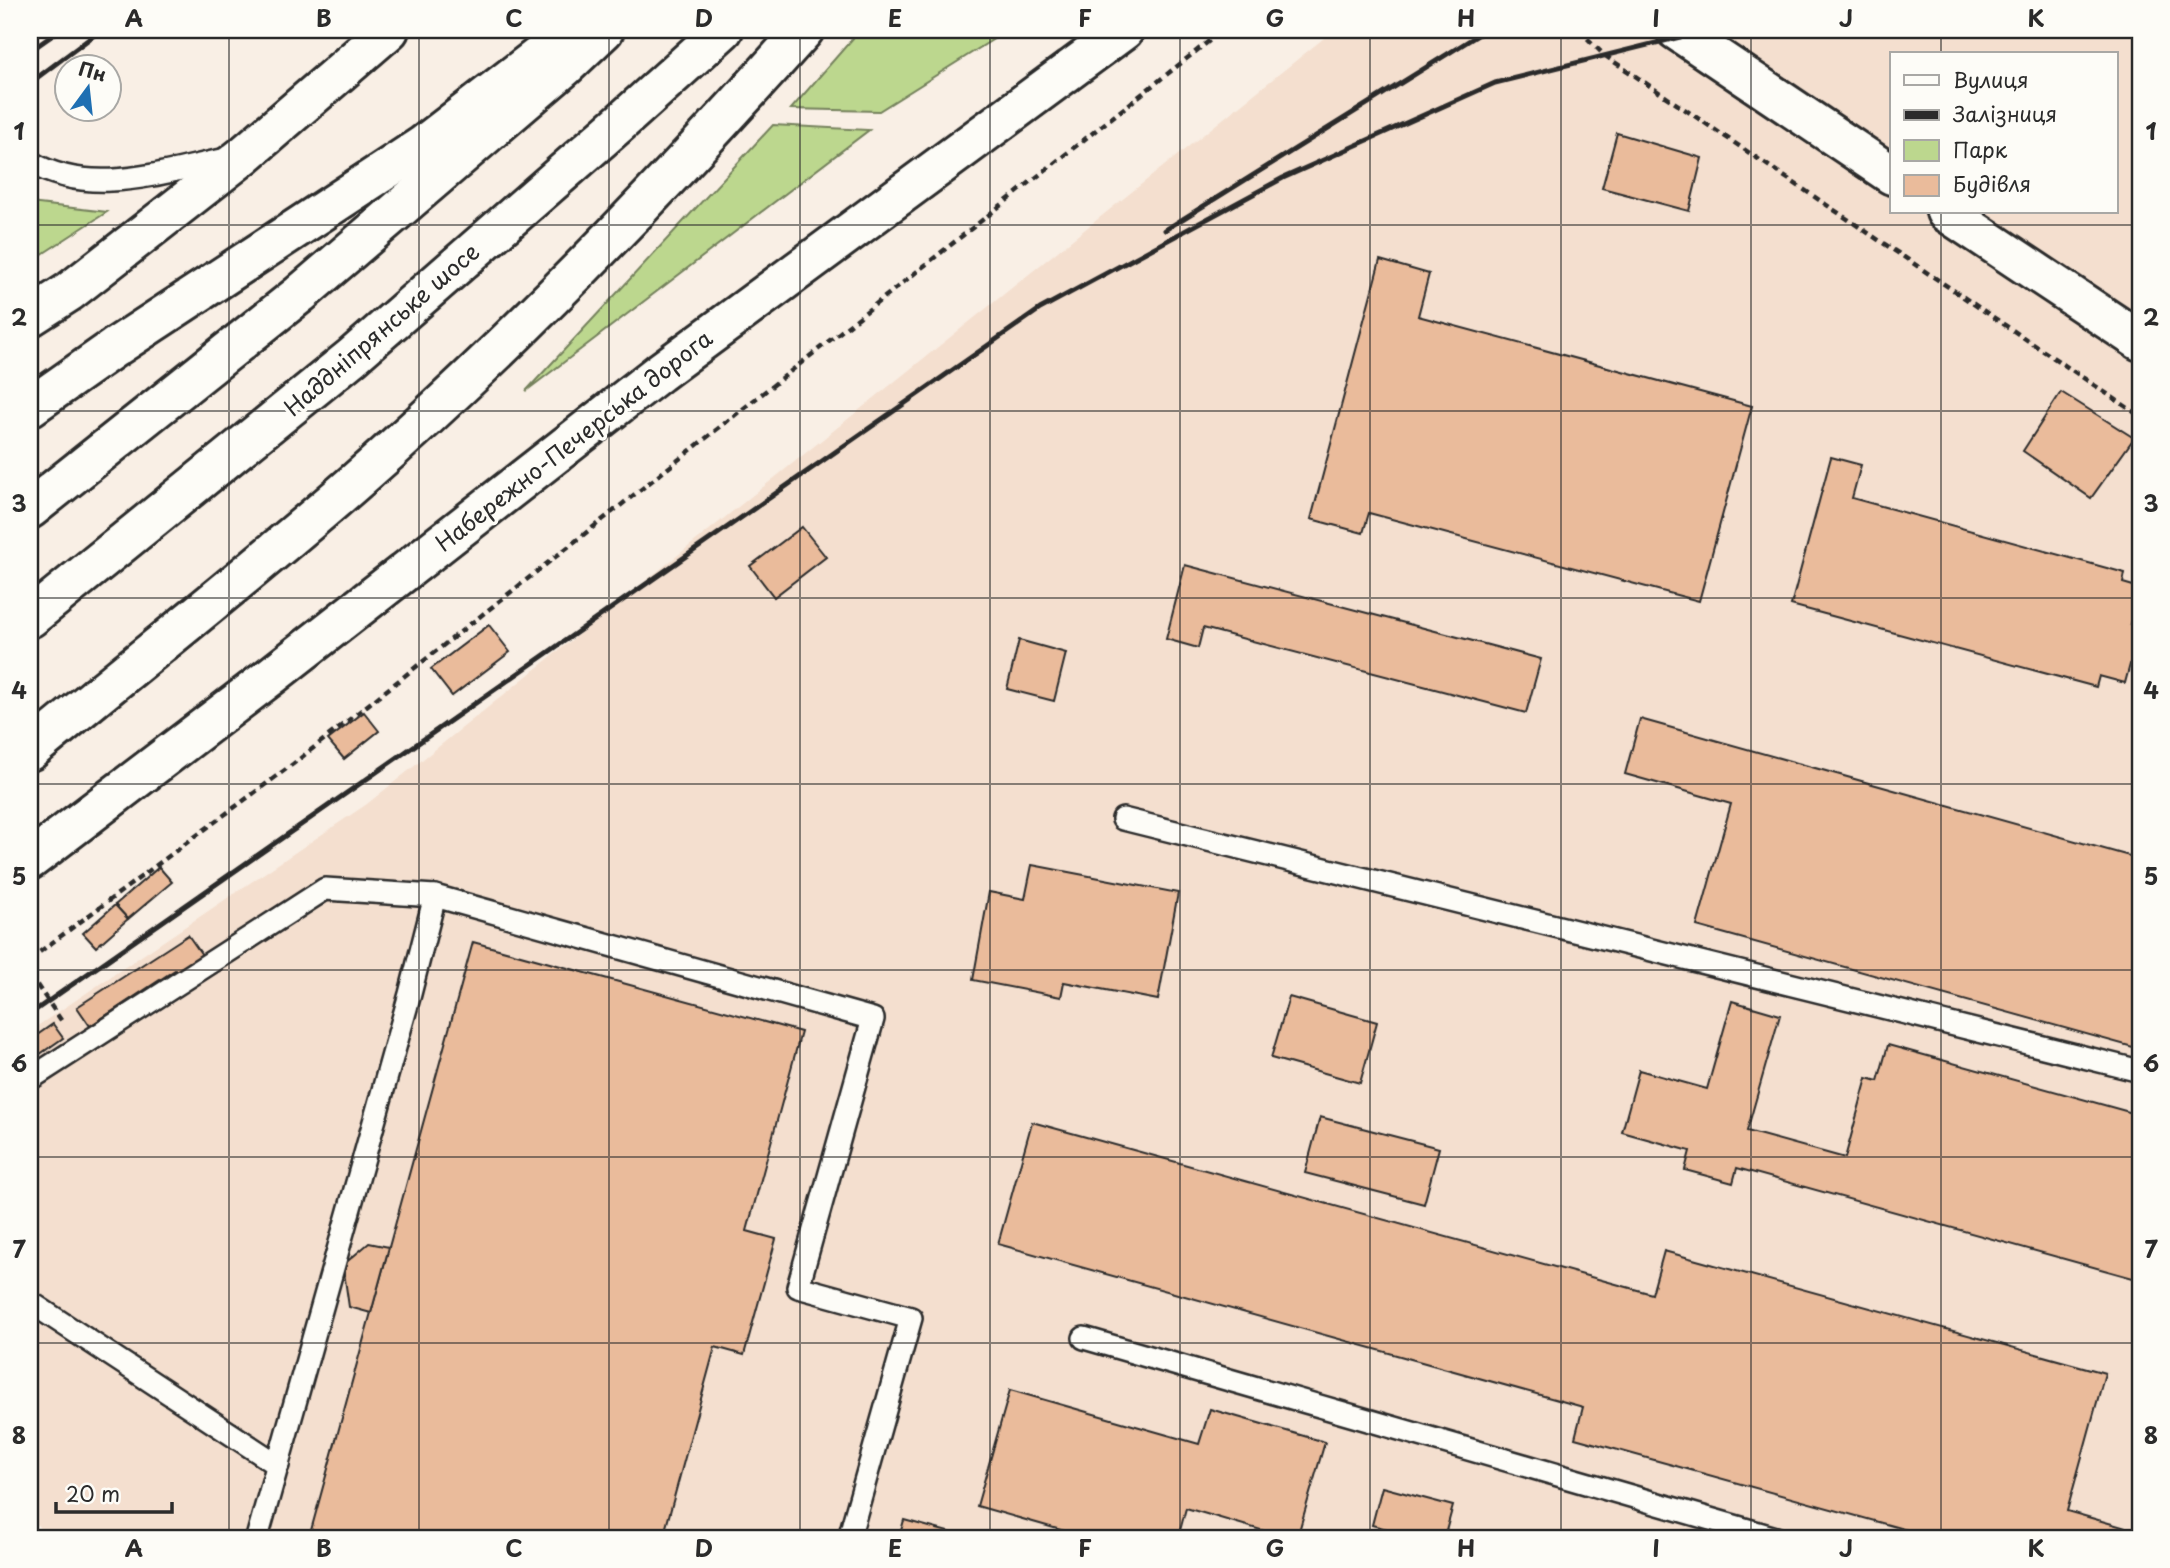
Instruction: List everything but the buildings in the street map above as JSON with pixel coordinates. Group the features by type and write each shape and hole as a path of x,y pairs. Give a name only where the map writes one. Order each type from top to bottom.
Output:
{"main road":[{"path":"30,317 69,292 243,156 389,30"},
{"path":"30,407 114,348 422,146 572,30"},
{"path":"30,509 300,294 604,30"},
{"name":"Наддніпрянське шосе","path":"30,618 352,357 723,30"},
{"path":"30,751 353,484 449,398 564,285 734,108 804,30"},
{"name":"Набережно-Печерська дорога","path":"30,860 260,685 659,373 1124,30"},
{"path":"1676,30 1890,174"},
{"path":"1949,214 2140,341"}],"lane":[{"path":"30,162 47,172 96,182 129,179 243,156"},
{"path":"1123,819 2140,1071"},
{"path":"30,1079 325,889 435,896 873,1019 798,1287 911,1318 849,1538"},
{"path":"257,1538 435,896"},
{"path":"30,1302 278,1465"},
{"path":"1084,1338 1776,1538"}],"path":[{"path":"30,959 293,764 1223,30"},
{"path":"1579,30 1604,55 2140,416"},
{"path":"30,975 80,1047"}],"shaded area":[{"path":"1334,30 2140,30 2140,1538 47,1538 30,1515 30,1031 367,804"}],"green space":[{"path":"860,30 1008,30 879,111 791,109"},
{"path":"773,125 869,130 526,391"},
{"path":"30,203 107,212 30,262"}],"railway":[{"path":"30,51 60,30"},
{"path":"30,83 101,30"},
{"path":"1165,230 1486,30"},
{"path":"30,1014 1040,309 1283,178 1495,83 1684,36 1766,30"}]}
